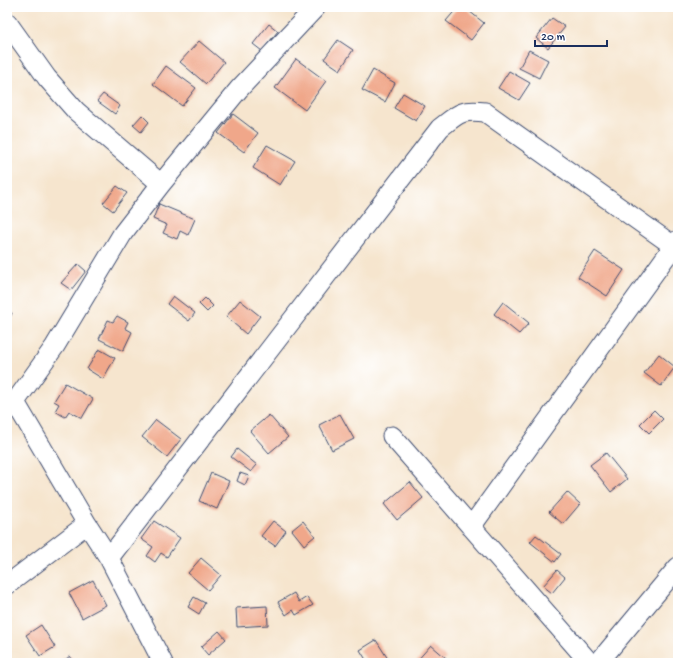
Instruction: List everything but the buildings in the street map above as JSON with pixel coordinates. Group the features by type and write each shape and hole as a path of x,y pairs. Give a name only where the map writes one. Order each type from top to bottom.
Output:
{"street":[{"path":"163,663 109,558 87,524 11,395 55,346 124,234 161,184 239,89 316,7"},
{"path":"7,22 47,78 76,111 161,184"},
{"path":"109,558 440,128 460,113 472,110 485,112 677,245 471,527"},
{"path":"392,436 590,663"},
{"path":"7,585 87,524"},
{"path":"598,663 678,567"}]}
